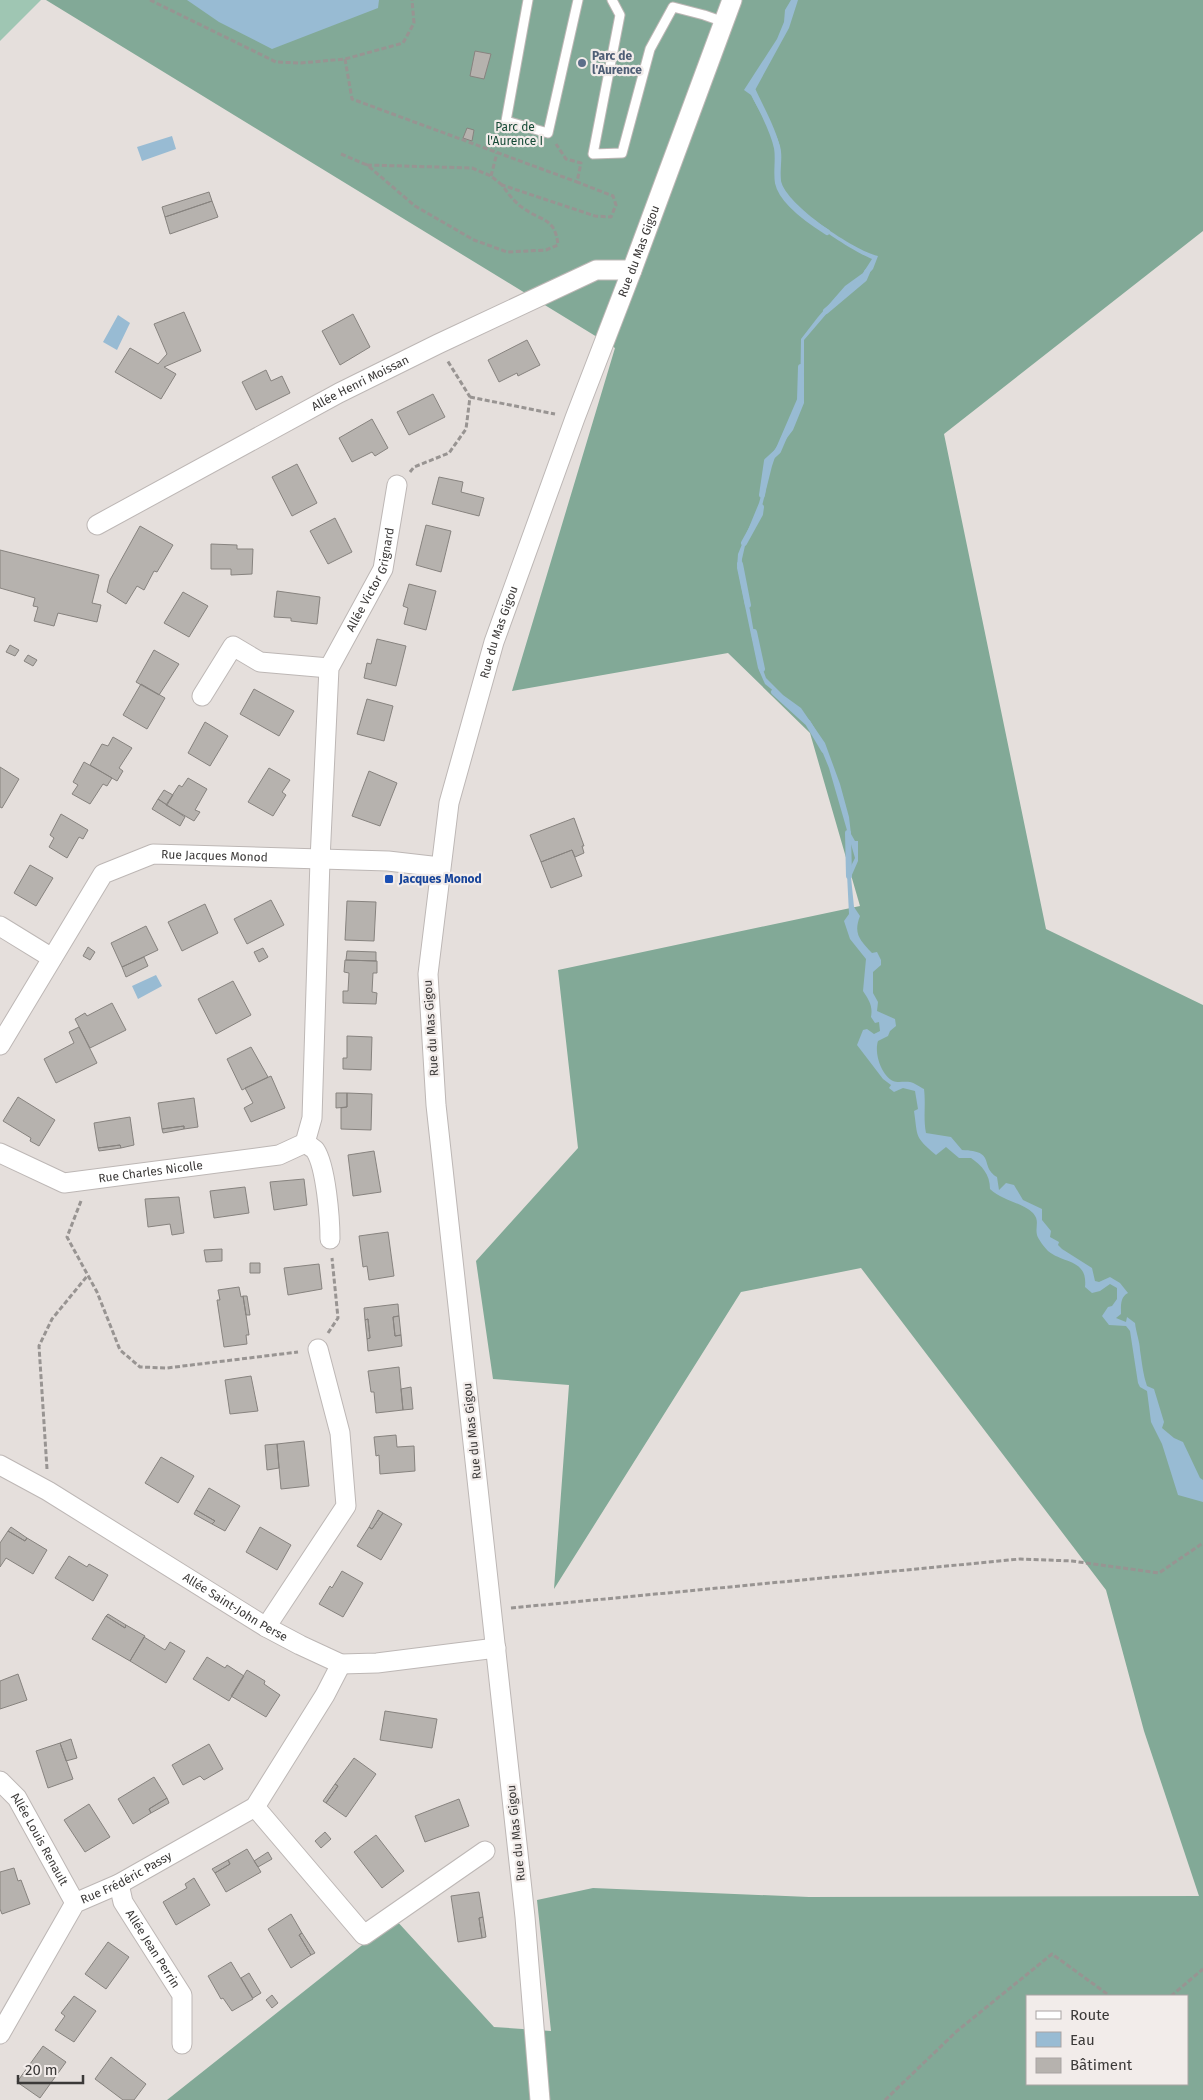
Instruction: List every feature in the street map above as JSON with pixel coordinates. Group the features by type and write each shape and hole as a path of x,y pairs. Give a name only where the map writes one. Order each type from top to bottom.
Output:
{"street":[{"name":"Rue du Mas Gigou","path":"540,2100 525,1917 436,1105 428,974 449,803 494,642 575,418 724,22 730,0"},
{"name":"Allée Henri Moissan","path":"97,525 339,393 438,344 596,270 632,270"},
{"name":"Allée Victor Grignard","path":"320,860 329,668 382,569 396,485"},
{"path":"202,696 233,646 260,662 329,668"},
{"name":"Rue Jacques Monod","path":"0,1045 103,874 153,854 388,861 440,867"},
{"path":"320,860 312,1118 305,1143 315,1150 324,1176 330,1221 330,1238"},
{"path":"0,926 52,958"},
{"name":"Rue Charles Nicolle","path":"0,1153 64,1183 279,1155 305,1143"},
{"path":"266,1627 346,1506 340,1433 318,1349"},
{"name":"Allée Saint-John Perse","path":"0,1465 48,1491 266,1627 341,1664 377,1663 496,1648"},
{"name":"Rue Frédéric Passy","path":"0,2034 75,1903 119,1884 255,1807 341,1664"},
{"name":"Allée Louis Renault","path":"0,1780 17,1798 75,1903"},
{"path":"255,1807 364,1935 485,1851"},
{"name":"Allée Jean Perrin","path":"119,1884 123,1902 182,1996 182,2044"}],"lane":[{"path":"528,0 506,121 548,133 578,0"},
{"path":"612,0 620,15 593,154 622,153 650,49 673,7 704,14 724,22"}],"path":[{"path":"150,0 276,62 301,63 345,59 403,43 414,23 412,0"},
{"path":"345,59 352,99 613,196 616,205 611,217 595,216 502,185"},
{"path":"548,133 566,158 581,163 577,182"},
{"path":"491,176 497,153"},
{"path":"342,154 367,165 415,206 474,240 507,252 546,250 558,246 557,232 550,222 517,204 502,185 491,176 472,168 367,165"},
{"path":"396,485 414,468 449,453 466,428 470,397 438,344"},
{"path":"470,397 575,418"},
{"path":"83,1181 80,1203 67,1237 97,1292 120,1350 140,1366 167,1368 318,1349 338,1318 330,1238"},
{"path":"48,1491 40,1346 52,1320 88,1275"},
{"path":"492,1611 551,1603 1020,1559 1072,1562 1159,1573 1203,1543"},
{"path":"885,2100 957,2031 1052,1954 1109,1995"},
{"path":"1172,1995 1203,1969"}],"green space":[{"path":"0,0 41,0 0,41"},
{"name":"Parc de l'Aurence I","path":"46,0 1203,0 1203,231 944,434 1046,929 1203,1005 1203,2100 167,2100 395,1919 494,2027 551,2031 537,1900 593,1888 809,1897 1199,1896 1144,1731 1106,1590 861,1268 741,1292 554,1589 569,1385 493,1379 476,1261 578,1148 558,970 860,906 810,733 728,653 512,691 615,348"}],"water":[{"path":"187,0 379,0 378,8 272,49 219,22"},
{"path":"791,0 798,0 789,28 754,92 779,143 781,153 781,181 795,202 823,226 854,246 878,256 873,269 864,279 846,291 804,340 804,403 793,430 777,451 760,514 747,537 742,559 741,580 750,610 758,656 766,678 783,695 801,708 825,743 840,784 849,817 851,834 855,841 858,841 858,861 851,877 854,907 860,916 857,928 864,944 872,953 877,952 881,960 881,965 873,972 873,993 878,1002 877,1011 895,1019 896,1026 890,1031 888,1036 878,1041 877,1051 882,1069 893,1081 910,1082 924,1089 926,1133 951,1137 962,1150 973,1151 984,1156 992,1173 997,1177 999,1190 1006,1183 1014,1185 1023,1200 1042,1209 1042,1220 1051,1231 1050,1237 1059,1242 1058,1245 1062,1249 1092,1268 1095,1281 1099,1282 1110,1277 1120,1283 1128,1293 1122,1299 1121,1314 1116,1318 1126,1322 1127,1317 1135,1323 1144,1377 1147,1386 1154,1389 1164,1422 1162,1428 1174,1438 1183,1442 1200,1478 1203,1480 1203,1502 1178,1495 1162,1444 1151,1422 1147,1391 1140,1387 1138,1383 1130,1331 1126,1326 1109,1325 1102,1316 1117,1299 1117,1288 1110,1284 1100,1291 1092,1293 1085,1287 1083,1271 1079,1267 1054,1255 1042,1243 1037,1235 1037,1221 1033,1213 990,1189 987,1175 979,1164 971,1158 959,1158 946,1147 936,1155 929,1149 920,1140 917,1132 914,1111 918,1109 915,1091 903,1088 894,1092 889,1088 891,1085 883,1079 857,1045 863,1030 867,1029 874,1034 880,1031 879,1022 875,1023 871,1017 870,1003 863,991 866,959 850,939 844,921 849,914 847,874 855,858 829,768 813,729 796,709 765,684 758,668 737,568 738,554 759,503 766,478 767,461 790,427 800,400 801,339 845,286 863,273 872,259 834,238 805,216 784,194 778,180 780,154 777,144 751,95 744,90 777,39 784,22 785,10"},
{"path":"172,136 176,149 142,161 137,147"},
{"path":"118,315 130,323 117,350 103,342"},
{"path":"156,975 162,986 138,999 132,986"}],"building":[{"path":"475,51 491,54 484,79 470,76"},
{"path":"467,128 474,130 472,141 463,138"},
{"path":"209,192 212,201 165,217 162,207"},
{"path":"212,201 218,217 170,234 165,217"},
{"path":"184,312 201,351 164,367 176,374 161,399 115,372 130,348 158,364 167,354 154,324"},
{"path":"353,314 370,347 340,365 322,331"},
{"path":"527,340 540,365 518,376 517,373 499,382 488,360"},
{"path":"266,370 271,381 282,376 290,393 256,410 242,382"},
{"path":"433,394 445,417 409,435 397,412"},
{"path":"372,419 388,448 375,456 372,452 352,462 339,438"},
{"path":"297,464 317,503 292,516 272,477"},
{"path":"439,477 463,482 461,492 484,498 479,516 432,504"},
{"path":"335,518 352,552 328,564 310,531"},
{"path":"426,525 451,531 441,572 416,565"},
{"path":"140,526 173,545 157,572 154,571 144,590 137,586 126,604 107,592 110,580"},
{"path":"211,544 237,545 237,549 253,549 252,574 231,575 231,569 211,569"},
{"path":"0,550 99,575 92,603 101,605 97,622 58,613 54,626 34,621 38,607 33,606 35,598 0,588"},
{"path":"409,584 436,591 426,630 404,624 408,608 403,606"},
{"path":"277,591 320,597 317,624 291,621 291,618 274,617"},
{"path":"183,592 208,606 189,637 164,623"},
{"path":"377,639 406,646 396,686 364,678 367,663 371,664"},
{"path":"10,645 19,650 15,656 6,652"},
{"path":"154,650 179,664 159,695 136,682"},
{"path":"28,655 37,660 33,666 24,661"},
{"path":"141,684 165,698 147,729 123,715"},
{"path":"254,689 294,711 279,736 240,714"},
{"path":"367,699 393,706 384,741 357,734"},
{"path":"205,722 228,736 210,766 188,753"},
{"path":"113,737 132,748 119,768 123,771 117,781 90,765 102,744 108,746"},
{"path":"84,762 112,778 107,786 103,784 90,804 72,794 78,785 73,782"},
{"path":"0,767 19,779 2,808 0,807"},
{"path":"269,768 290,780 282,792 286,795 273,816 248,802"},
{"path":"369,771 397,783 380,826 352,816"},
{"path":"188,778 207,789 195,810 200,812 194,821 166,805 179,785 182,787"},
{"path":"164,790 173,795 167,805 158,799"},
{"path":"158,799 185,817 180,826 152,809"},
{"path":"61,814 88,830 83,839 79,837 67,858 49,847 54,838 50,835"},
{"path":"574,818 584,846 582,846 584,853 575,857 572,850 541,862 530,835"},
{"path":"572,850 582,876 551,888 541,862"},
{"path":"30,865 53,878 36,906 14,893"},
{"path":"271,900 284,925 247,944 234,919"},
{"path":"347,901 376,902 374,941 345,940"},
{"path":"205,904 218,933 182,951 168,922"},
{"path":"146,926 158,950 122,967 111,943"},
{"path":"88,947 95,952 90,960 83,956"},
{"path":"263,948 268,957 259,962 254,952"},
{"path":"347,951 376,952 376,961 346,960"},
{"path":"144,957 148,966 126,977 122,967"},
{"path":"345,960 377,961 377,973 373,973 372,992 377,993 376,1004 343,1003 343,991 348,991 349,973 344,972"},
{"path":"233,981 251,1015 216,1034 198,999"},
{"path":"112,1003 126,1030 90,1048 75,1019 85,1013 87,1016"},
{"path":"79,1027 97,1063 56,1083 44,1059 74,1043 69,1032"},
{"path":"347,1036 372,1037 371,1070 343,1069 343,1058 347,1058"},
{"path":"251,1047 268,1077 242,1090 227,1059"},
{"path":"271,1076 285,1108 251,1122 244,1108 253,1103 245,1088"},
{"path":"336,1093 347,1093 347,1107 336,1108"},
{"path":"347,1093 372,1094 371,1130 341,1129 341,1108 347,1107"},
{"path":"18,1097 55,1120 39,1146 30,1141 31,1138 3,1121"},
{"path":"194,1098 198,1127 184,1129 184,1126 162,1129 158,1103"},
{"path":"130,1117 134,1145 121,1148 120,1145 98,1148 94,1123"},
{"path":"184,1126 184,1129 163,1133 162,1129"},
{"path":"120,1145 121,1148 99,1151 98,1148"},
{"path":"374,1151 381,1192 353,1196 348,1155"},
{"path":"304,1179 307,1205 274,1210 270,1182"},
{"path":"245,1187 249,1213 214,1218 210,1191"},
{"path":"179,1197 184,1233 172,1235 170,1224 148,1227 145,1199"},
{"path":"388,1232 394,1276 369,1280 367,1266 363,1267 359,1236"},
{"path":"222,1249 222,1261 206,1262 204,1250"},
{"path":"250,1263 260,1263 260,1273 250,1273"},
{"path":"319,1264 322,1289 288,1295 284,1268"},
{"path":"239,1287 241,1297 243,1296 249,1335 246,1335 247,1344 224,1347 217,1300 220,1300 218,1290"},
{"path":"243,1296 247,1296 250,1315 246,1315"},
{"path":"398,1304 399,1316 393,1317 395,1336 401,1335 402,1346 368,1351 367,1339 370,1338 368,1319 365,1320 364,1308"},
{"path":"399,1316 401,1335 395,1336 393,1317"},
{"path":"368,1319 370,1338 367,1339 365,1320"},
{"path":"399,1367 403,1410 376,1413 374,1392 371,1392 368,1371"},
{"path":"251,1376 258,1411 230,1414 225,1380"},
{"path":"411,1387 413,1409 403,1410 401,1389"},
{"path":"396,1435 397,1447 414,1446 415,1471 380,1474 379,1455 376,1456 374,1437"},
{"path":"304,1441 309,1486 281,1489 277,1444"},
{"path":"277,1444 279,1468 267,1470 265,1445"},
{"path":"161,1457 194,1476 178,1503 145,1483"},
{"path":"209,1488 240,1506 225,1531 212,1524 215,1521 196,1510"},
{"path":"196,1510 215,1521 212,1524 194,1514"},
{"path":"378,1510 383,1513 372,1529 369,1527"},
{"path":"383,1513 402,1524 381,1560 357,1546 369,1527 372,1529"},
{"path":"11,1527 27,1538 25,1541 8,1531"},
{"path":"260,1527 291,1545 277,1570 246,1552"},
{"path":"8,1531 25,1541 27,1538 47,1550 33,1574 6,1558 0,1567 0,1543"},
{"path":"69,1556 87,1567 89,1564 108,1575 93,1601 55,1578"},
{"path":"342,1571 363,1583 343,1617 319,1604 330,1586 332,1588"},
{"path":"108,1614 126,1625 125,1628 106,1616"},
{"path":"106,1616 125,1628 126,1625 145,1636 130,1661 92,1639"},
{"path":"144,1637 165,1650 170,1642 185,1651 166,1683 130,1661"},
{"path":"207,1657 225,1668 227,1665 244,1676 229,1701 193,1679"},
{"path":"247,1670 265,1681 264,1684 280,1695 266,1717 231,1696"},
{"path":"18,1674 27,1700 0,1709 0,1681"},
{"path":"385,1711 437,1719 432,1748 380,1740"},
{"path":"71,1739 77,1758 66,1761 60,1743"},
{"path":"60,1743 73,1779 48,1788 36,1751"},
{"path":"209,1744 223,1769 204,1780 200,1776 183,1785 172,1765"},
{"path":"354,1758 376,1774 346,1817 326,1803 338,1786 335,1784"},
{"path":"154,1777 167,1798 149,1809 151,1813 133,1824 118,1799"},
{"path":"335,1784 338,1786 326,1803 323,1801"},
{"path":"167,1798 169,1803 151,1813 149,1809"},
{"path":"459,1799 469,1826 425,1842 415,1816"},
{"path":"89,1804 110,1837 85,1852 64,1820"},
{"path":"325,1832 331,1839 321,1848 315,1841"},
{"path":"376,1835 404,1871 382,1888 354,1852"},
{"path":"247,1849 261,1872 226,1892 215,1873 230,1864 228,1860"},
{"path":"268,1852 272,1859 258,1867 254,1861"},
{"path":"228,1860 230,1864 215,1873 212,1869"},
{"path":"14,1868 18,1881 21,1880 30,1904 2,1914 0,1909 0,1872"},
{"path":"194,1878 210,1905 176,1925 163,1902 187,1888 185,1884"},
{"path":"479,1892 483,1917 479,1918 482,1938 458,1942 451,1896"},
{"path":"291,1914 302,1933 299,1935 311,1955 291,1968 268,1929"},
{"path":"483,1917 486,1937 482,1938 479,1918"},
{"path":"302,1933 315,1953 311,1955 299,1935"},
{"path":"108,1942 129,1957 106,1989 85,1974"},
{"path":"231,1962 253,1999 232,2011 223,1998 221,1999 208,1976"},
{"path":"249,1973 261,1993 253,1998 241,1978"},
{"path":"272,1995 278,2003 272,2008 266,2000"},
{"path":"74,1996 96,2011 74,2042 55,2030 65,2016 61,2013"},
{"path":"43,2046 66,2062 40,2098 17,2082"},
{"path":"111,2057 146,2084 134,2100 123,2100 95,2079"}],"waterway":[{"path":"753,91 775,141 778,152 777,179 781,190 798,211 827,232"},
{"path":"826,311 864,279 867,272"},
{"path":"762,495 767,461 778,451 800,400 801,367"},
{"path":"744,543 760,514 761,507"},
{"path":"740,564 748,605"},
{"path":"754,632 762,669"},
{"path":"774,692 808,723 824,750"},
{"path":"848,833 849,876"}],"place":[{"name":"Parc de l'Aurence","path":"582,63"},
{"name":"Jacques Monod","path":"389,879"}]}
